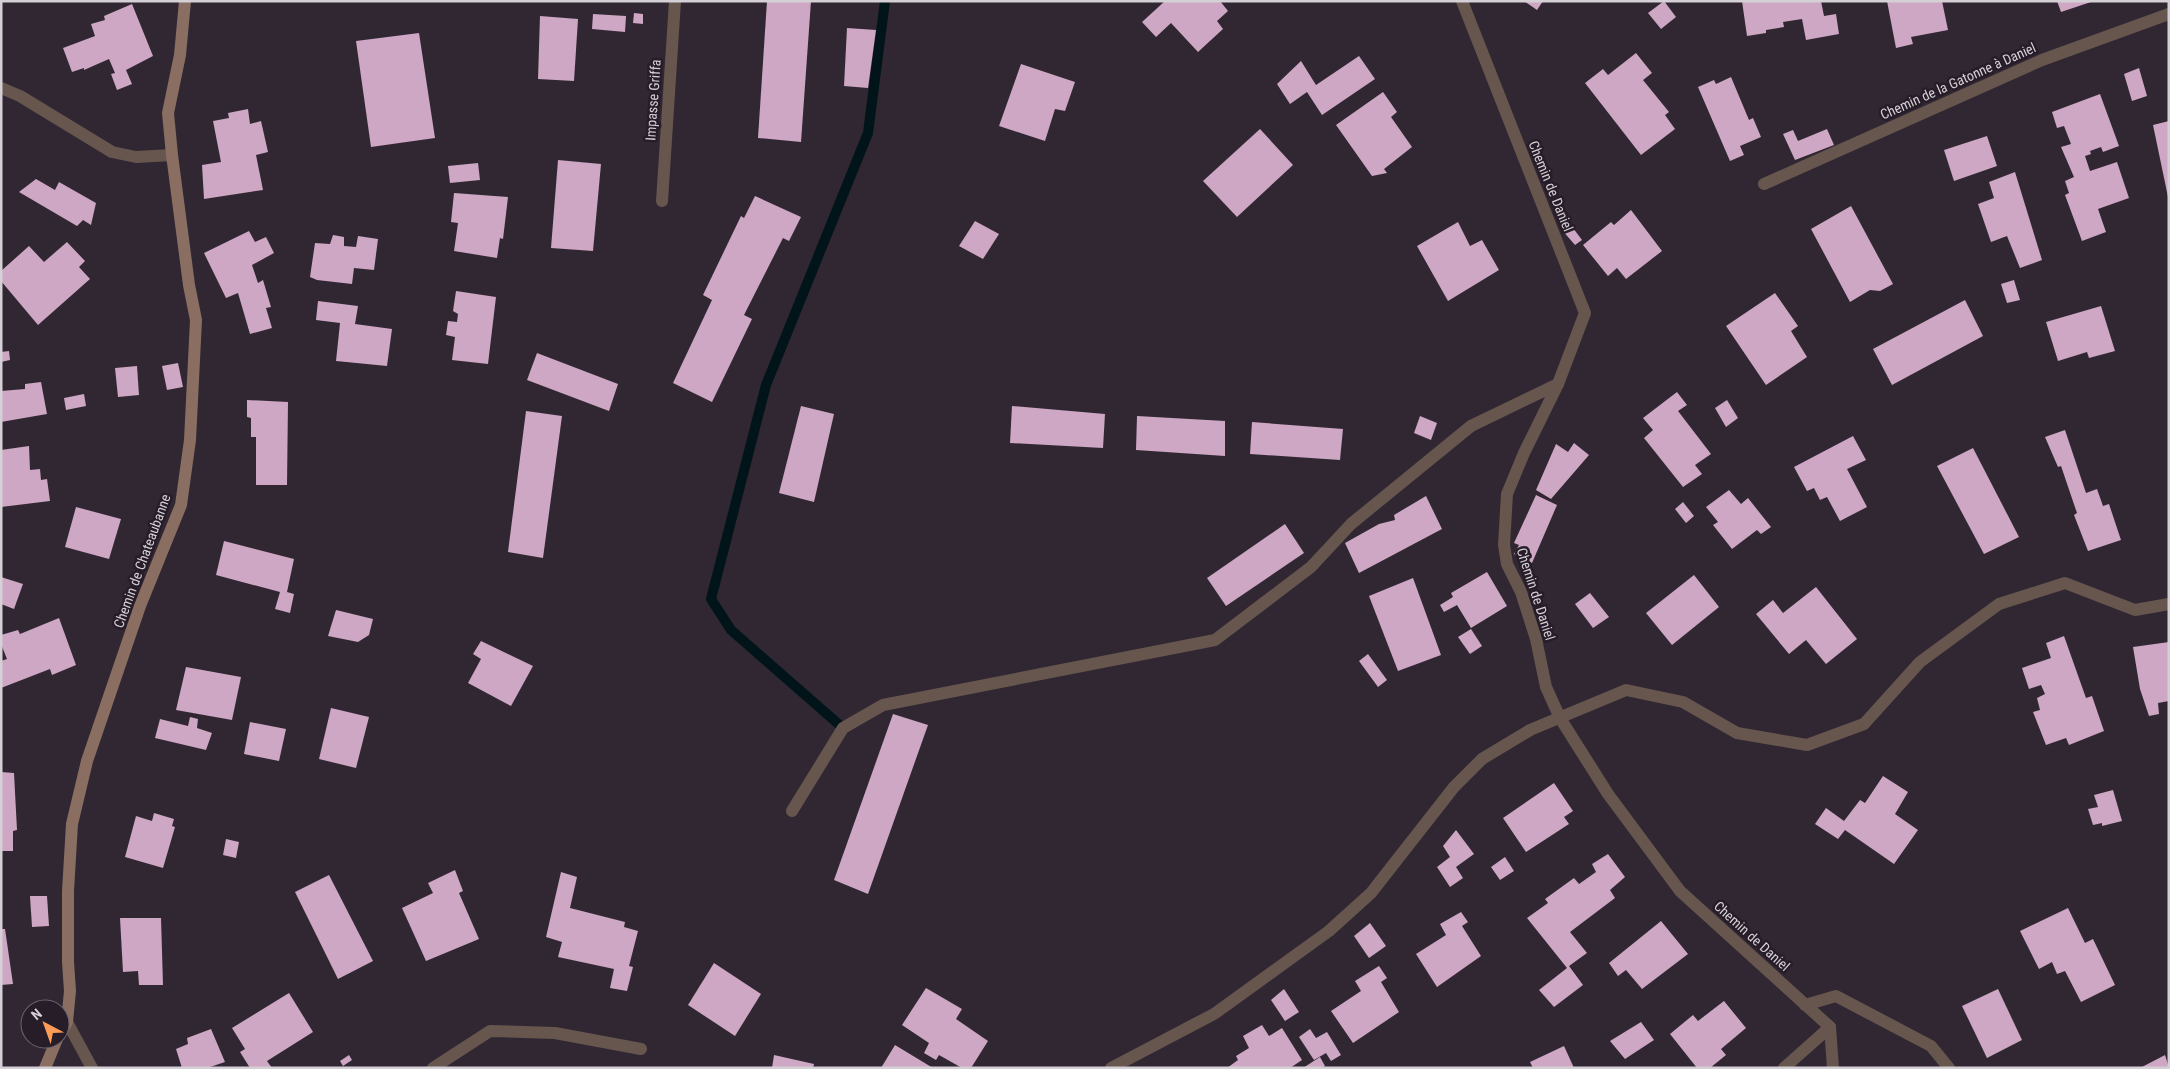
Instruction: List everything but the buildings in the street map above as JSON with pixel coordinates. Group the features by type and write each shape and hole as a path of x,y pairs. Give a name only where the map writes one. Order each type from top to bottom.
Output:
{"street":[{"name":"Chemin de Chateaubanne","path":"69,999 68,900 72,824 87,761 140,606 182,505 190,440 196,320 189,285 168,113 180,55 184,1"},
{"name":"Impasse Griffa","path":"662,201 675,1"},
{"name":"Chemin de Daniel","path":"1462,1 1585,313 1558,384 1524,453 1507,494 1504,545 1507,564 1521,592 1536,639 1546,687 1560,718 1608,794 1680,891 1830,1027"},
{"name":"Chemin de la Gatonne à Daniel","path":"1764,184 2042,60 2169,14"},
{"path":"1,88 20,96 112,152 136,157 172,155"},
{"path":"792,810 843,728 883,705 1215,640 1311,567 1351,524 1470,426 1558,384"},
{"path":"1111,1068 1214,1014 1329,932 1371,893 1454,787 1482,759 1530,730 1626,690 1683,702 1737,733 1807,745 1864,724 1920,662 1999,604 2065,583 2135,610 2169,604"},
{"path":"1805,1005 1836,996 1930,1046 1949,1068"},
{"path":"1784,1068 1830,1027"},
{"path":"1830,1027 1833,1068"},
{"path":"70,1029 92,1068"},
{"path":"433,1068 490,1031 555,1033 641,1049"},
{"path":"45,1068 53,1049"}],"waterway":[{"path":"843,728 731,630 711,599 766,385 868,133 885,1"}]}
